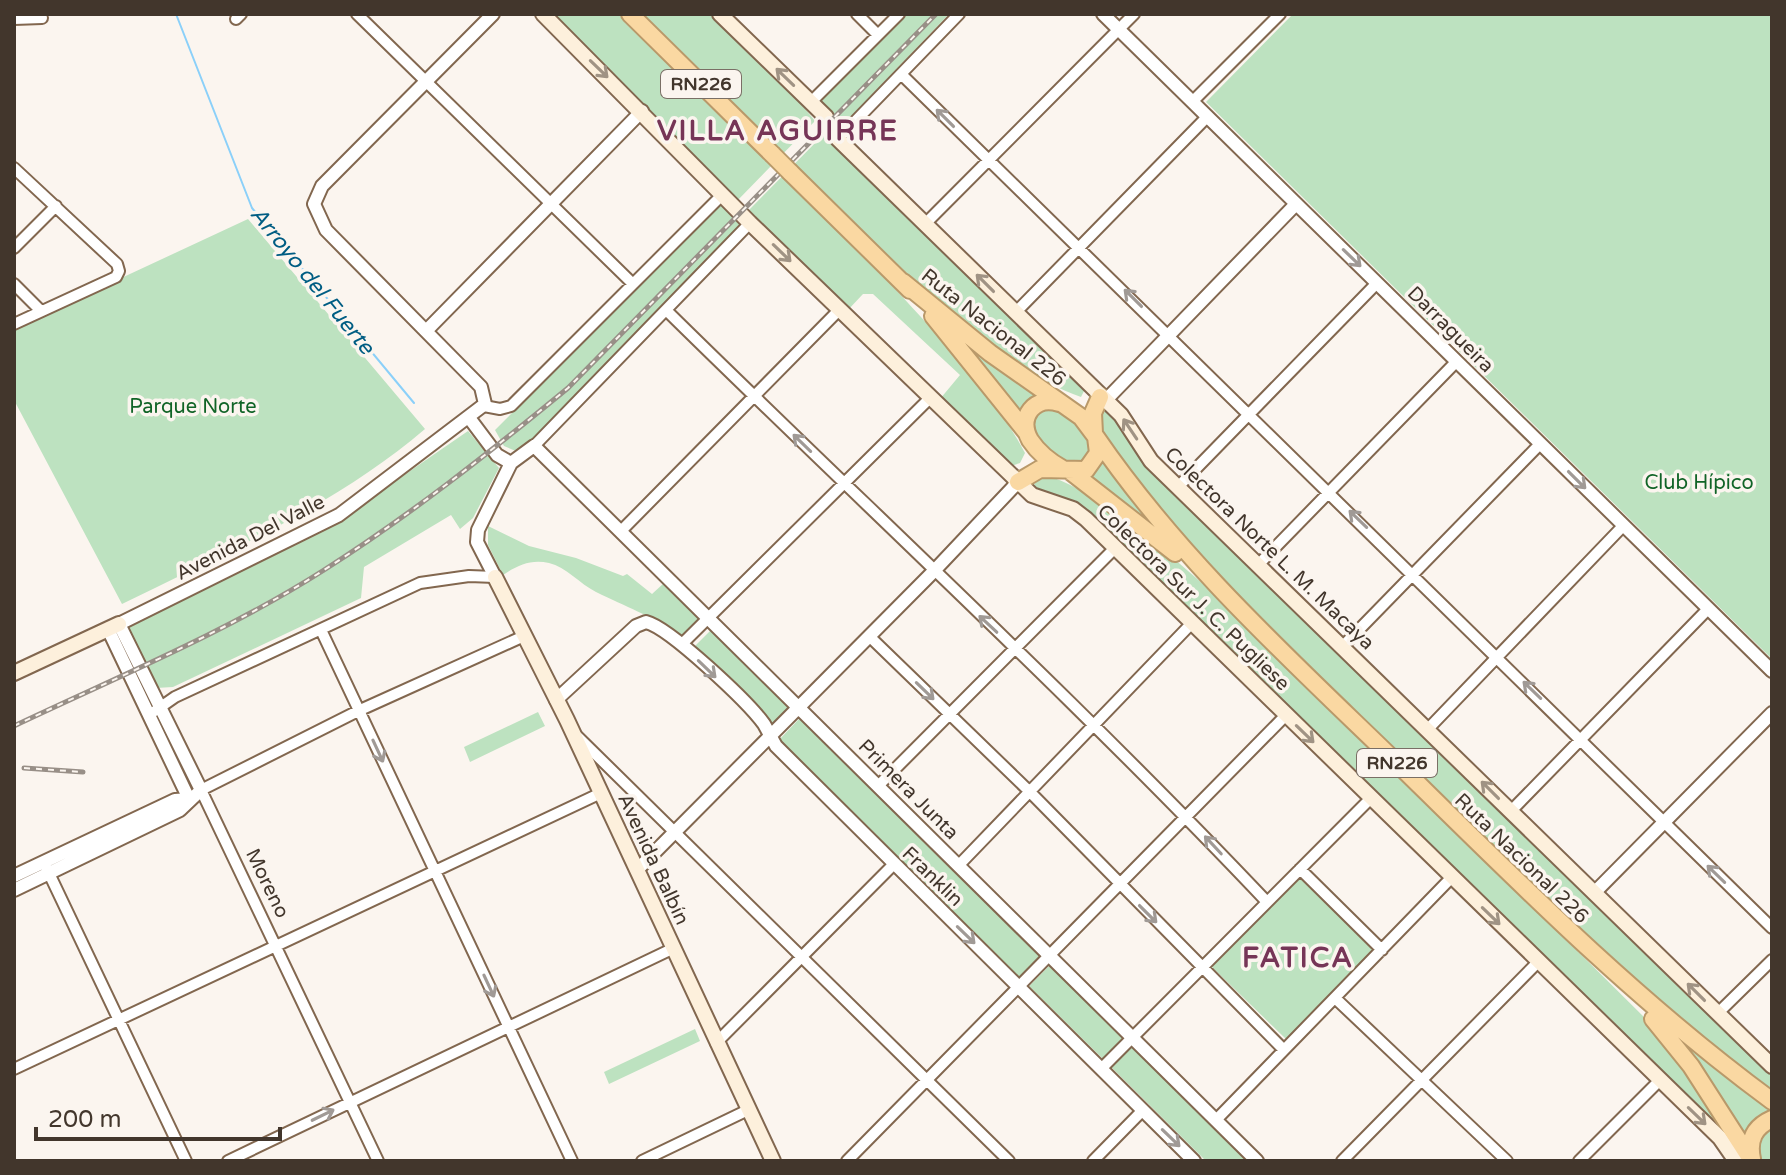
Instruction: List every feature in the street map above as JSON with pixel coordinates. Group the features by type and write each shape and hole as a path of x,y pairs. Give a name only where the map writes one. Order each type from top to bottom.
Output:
{"highway":[{"name":"Ruta Nacional 226","path":"630,14 903,282 975,364 1044,456 1141,523 1228,598 1617,978 1772,1101"},
{"name":"Ruta Nacional 226","path":"903,282 1081,417 1145,506 1228,598"},
{"path":"1062,404 1083,404 1103,399"},
{"path":"1018,482 1034,471 1086,470 1092,465 1098,453 1093,413 1103,399"},
{"name":"Ruta Nacional 226","path":"1028,434 1028,414 1034,405 1046,401 1062,404"},
{"path":"1018,482 1028,465 1028,434"},
{"name":"Ruta Nacional 226","path":"1617,978 1685,1057 1752,1161"},
{"name":"Ruta Nacional 226","path":"1752,1161 1752,1137 1760,1126 1772,1119"}],"main road":[{"name":"Colectora Sur J. C. Pugliese","path":"543,14 750,223 1018,482 1037,498 1073,509 1115,548 1720,1138 1736,1161"},
{"name":"Colectora Norte L. M. Macaya","path":"728,17 826,117 838,139 1127,422 1151,461 1772,1066"},
{"name":"Avenida Balbín","path":"495,577 601,793 773,1161"},
{"name":"Avenida Del Valle","path":"14,673 114,626"}],"street":[{"path":"357,14 633,284"},
{"path":"493,14 322,186 314,200 317,217 326,230 428,329 483,389 484,406 500,409 511,406 723,194"},
{"path":"857,14 878,35"},
{"path":"811,102 899,14"},
{"path":"838,139 959,14"},
{"name":"Darragueira","path":"1103,14 1772,671"},
{"path":"926,223 1134,14"},
{"path":"1192,102 1280,14"},
{"path":"14,19 42,18"},
{"path":"901,74 1081,246 1772,928"},
{"path":"428,329 642,111"},
{"path":"1015,313 1207,117"},
{"path":"14,168 117,264 119,271 116,277 14,324"},
{"path":"1103,399 1296,204"},
{"path":"14,248 56,206"},
{"path":"155,711 175,697 420,583 469,576 495,577 476,535 508,460 534,446 750,223"},
{"path":"1178,487 1377,283"},
{"path":"14,284 41,311"},
{"path":"621,531 840,309"},
{"path":"667,311 933,572 1094,723 1267,902"},
{"path":"1258,565 1456,362"},
{"path":"682,644 931,397"},
{"name":"Avenida Del Valle","path":"114,626 339,515 484,406"},
{"path":"470,419 484,435 493,439 508,460"},
{"path":"1342,647 1540,444"},
{"name":"Primera Junta","path":"534,446 1257,1161"},
{"path":"637,870 933,572 1018,482"},
{"path":"1428,729 1496,654 1623,526"},
{"path":"878,786 1115,548"},
{"path":"1511,811 1707,610"},
{"name":"Franklin","path":"556,700 632,628 646,622 682,644 763,724 770,736 893,865 1194,1161"},
{"path":"958,866 1191,624"},
{"name":"Moreno","path":"114,626 155,695 155,711 189,799"},
{"name":"Moreno","path":"114,626 155,711 201,790 378,1161"},
{"path":"321,630 572,1161"},
{"path":"14,876 46,868 180,810 201,790 358,711 524,636"},
{"path":"869,636 1029,791 1284,1050"},
{"path":"155,695 175,697"},
{"path":"1595,892 1772,713"},
{"path":"847,1161 1286,715"},
{"path":"571,730 1009,1161"},
{"path":"14,1069 433,869 601,793"},
{"path":"1101,1069 1371,798"},
{"path":"716,1043 893,865"},
{"path":"14,890 46,868"},
{"path":"46,868 186,1161"},
{"path":"1300,869 1382,950"},
{"path":"1216,1120 1452,877"},
{"path":"228,1161 674,948"},
{"path":"1718,1013 1772,960"},
{"path":"1342,1161 1538,962"},
{"path":"1335,998 1507,1161"},
{"path":"1579,1161 1660,1080"},
{"path":"642,1161 748,1110"},
{"path":"1093,1161 1143,1110"}],"green space":[{"path":"548,14 619,14 738,130 639,14 710,14 789,89 815,121 736,202"},
{"path":"905,14 949,14 839,129 820,104"},
{"name":"Club Hípico","path":"1293,14 1772,14 1772,659 1206,102"},
{"path":"823,135 828,140 832,137 1085,389 1081,397 1044,380 968,329 794,169 862,252 974,377 1025,453 1020,463 1011,466 940,399 960,375 873,294 863,294 847,311 748,211"},
{"path":"722,202 745,223 531,443 518,452 504,446 495,430"},
{"name":"Parque Norte","path":"248,219 425,429 355,481 280,526 122,604 14,400 14,328"},
{"path":"950,324 1043,395 1020,419"},
{"path":"1045,405 1072,417 1092,443 1090,460 1068,466 1035,438 1031,426"},
{"path":"1107,411 1126,429 1145,460 1772,1073 1772,1092 1623,975 1232,593 1131,475 1098,424 1099,414"},
{"path":"468,431 499,468 473,518 460,529 451,515 364,567 361,598 173,687 156,688 123,624 336,522"},
{"path":"1104,452 1183,555 1085,476"},
{"path":"1045,475 1097,500 1125,520 1182,565 1253,629 1649,1022 1710,1108 1734,1149 1093,521 1042,497 1034,484"},
{"path":"488,526 529,546 576,558 623,576 627,574 652,594 664,583 700,618 699,622 689,632 678,635 596,592 549,563 525,564 503,575 488,545"},
{"path":"711,630 792,709 774,727 693,648"},
{"path":"538,712 545,726 470,762 464,747"},
{"path":"800,718 1043,956 1020,979 778,741"},
{"path":"1299,877 1375,950 1287,1040 1212,967"},
{"path":"1051,964 1126,1038 1104,1060 1029,986"},
{"path":"1663,1022 1772,1106 1772,1114 1746,1139"},
{"path":"695,1029 700,1041 609,1084 604,1072"},
{"path":"1131,1044 1249,1161 1206,1161 1110,1066"},
{"path":"1772,1124 1772,1161 1757,1161 1757,1138"}],"waterway":[{"name":"Arroyo del Fuerte","path":"176,14 252,208 414,403"}],"railway":[{"path":"14,726 249,614 387,528 478,460 568,388 936,14"},
{"path":"24,768 83,772"}],"district":[{"name":"VILLA AGUIRRE","path":"778,130"},
{"name":"FATICA","path":"1298,957"}]}
